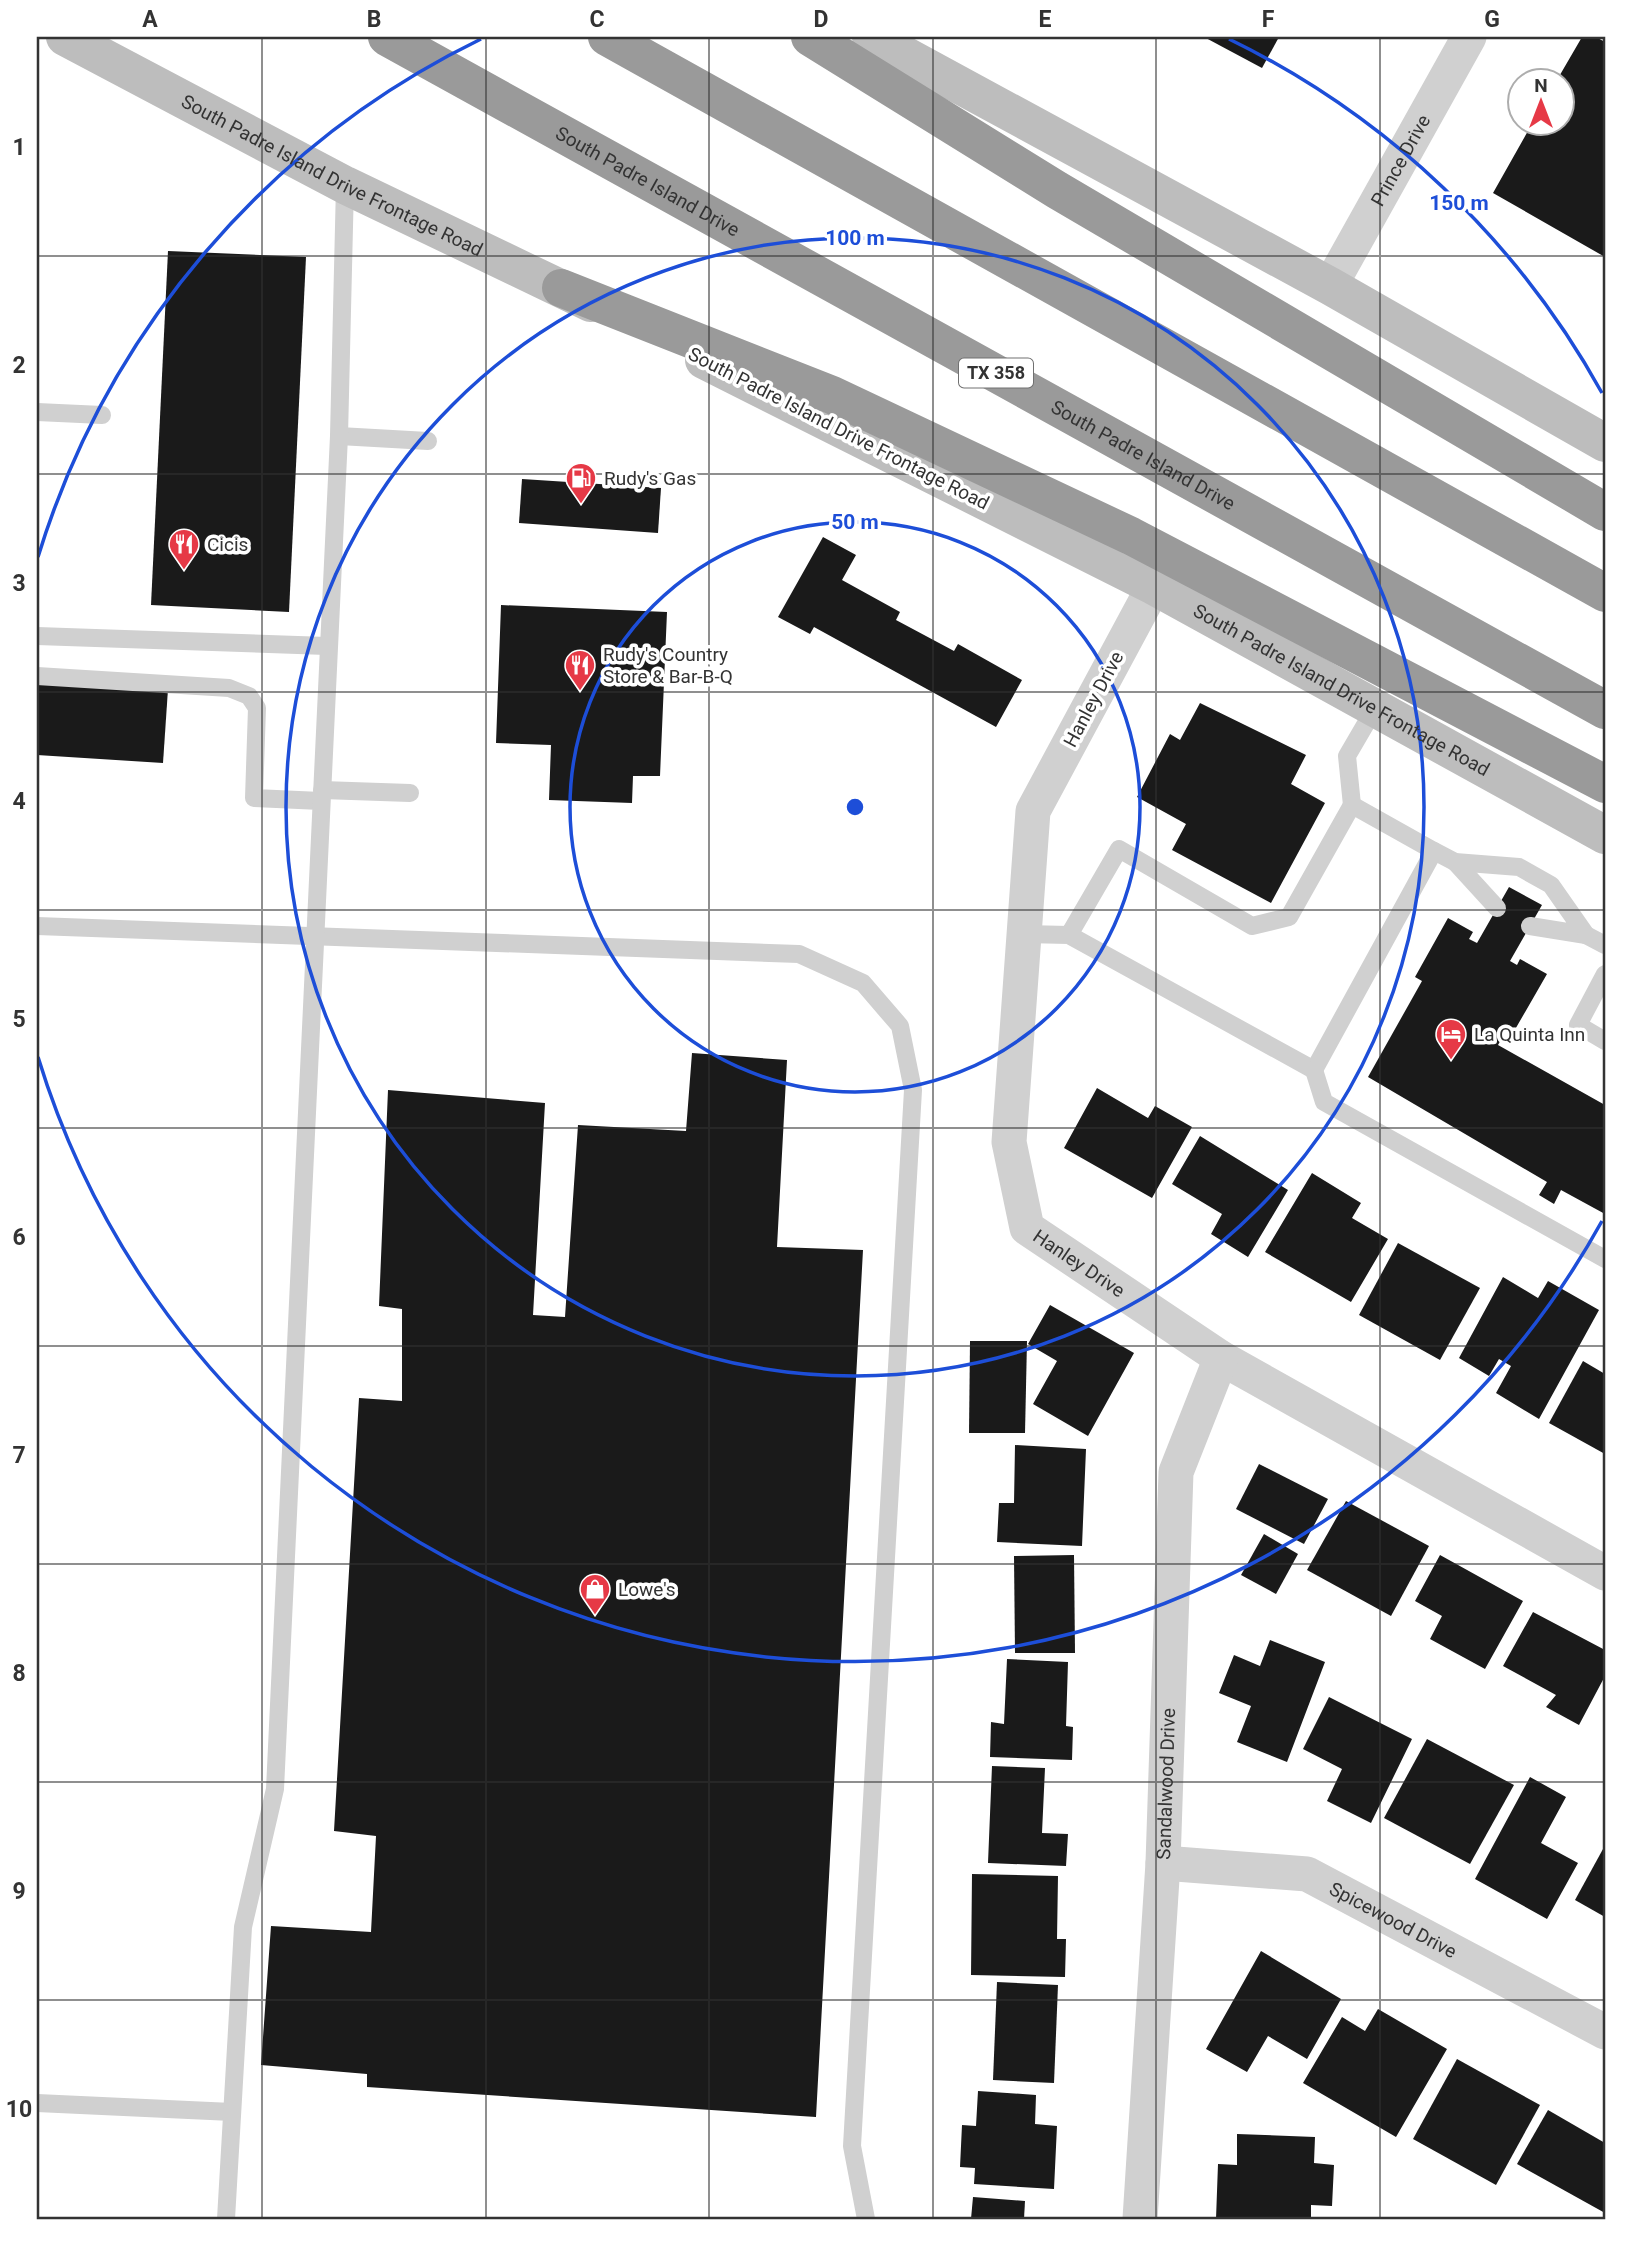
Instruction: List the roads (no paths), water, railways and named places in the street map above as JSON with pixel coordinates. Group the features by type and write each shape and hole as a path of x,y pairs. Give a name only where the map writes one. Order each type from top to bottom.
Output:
{"highway":[{"name":"South Padre Island Drive","path":"387,37 1605,710"},
{"path":"607,37 1605,593"},
{"path":"810,37 1057,190 1605,512"},
{"path":"561,288 832,395 1118,530 1605,784"}],"main road":[{"name":"South Padre Island Drive Frontage Road","path":"65,37 345,185 561,288 1154,586 1605,835"},
{"path":"870,37 1331,286 1605,443"}],"street":[{"name":"Prince Drive","path":"1331,286 1469,37"},
{"name":"Hanley Drive","path":"1154,586 1033,811 1009,1142 1027,1228 1221,1358 1605,1573"},
{"name":"Sandalwood Drive","path":"1140,2219 1163,1863 1176,1472 1221,1358"},
{"name":"Spicewood Drive","path":"1163,1863 1307,1874 1605,2032"}],"lane":[{"path":"226,2219 243,1927 275,1789 339,436 345,185"},
{"path":"37,412 102,415"},
{"path":"339,436 428,441"},
{"path":"37,636 327,646"},
{"path":"37,676 229,688 249,696 257,708 254,798 410,793"},
{"path":"1069,935 1119,849 1252,926 1289,917 1352,806 1347,756 1375,708"},
{"path":"1352,806 1455,862 1497,908"},
{"path":"1314,1070 1434,851"},
{"path":"1455,862 1519,867 1551,885 1586,935"},
{"path":"37,926 799,954 863,983 900,1026 913,1090 852,2146 866,2219"},
{"path":"1530,926 1586,935 1605,945"},
{"path":"1024,934 1069,935 1314,1070 1324,1102 1605,1258"},
{"path":"1605,974 1578,1025 1605,1041"},
{"path":"37,2103 232,2112"}],"place":[{"name":"Rudy's Gas","path":"581,505"},
{"name":"Cicis","path":"184,571"},
{"name":"Rudy's Country Store & Bar-B-Q","path":"580,692"},
{"name":"La Quinta Inn","path":"1451,1061"},
{"name":"Lowe's","path":"595,1616"}]}
